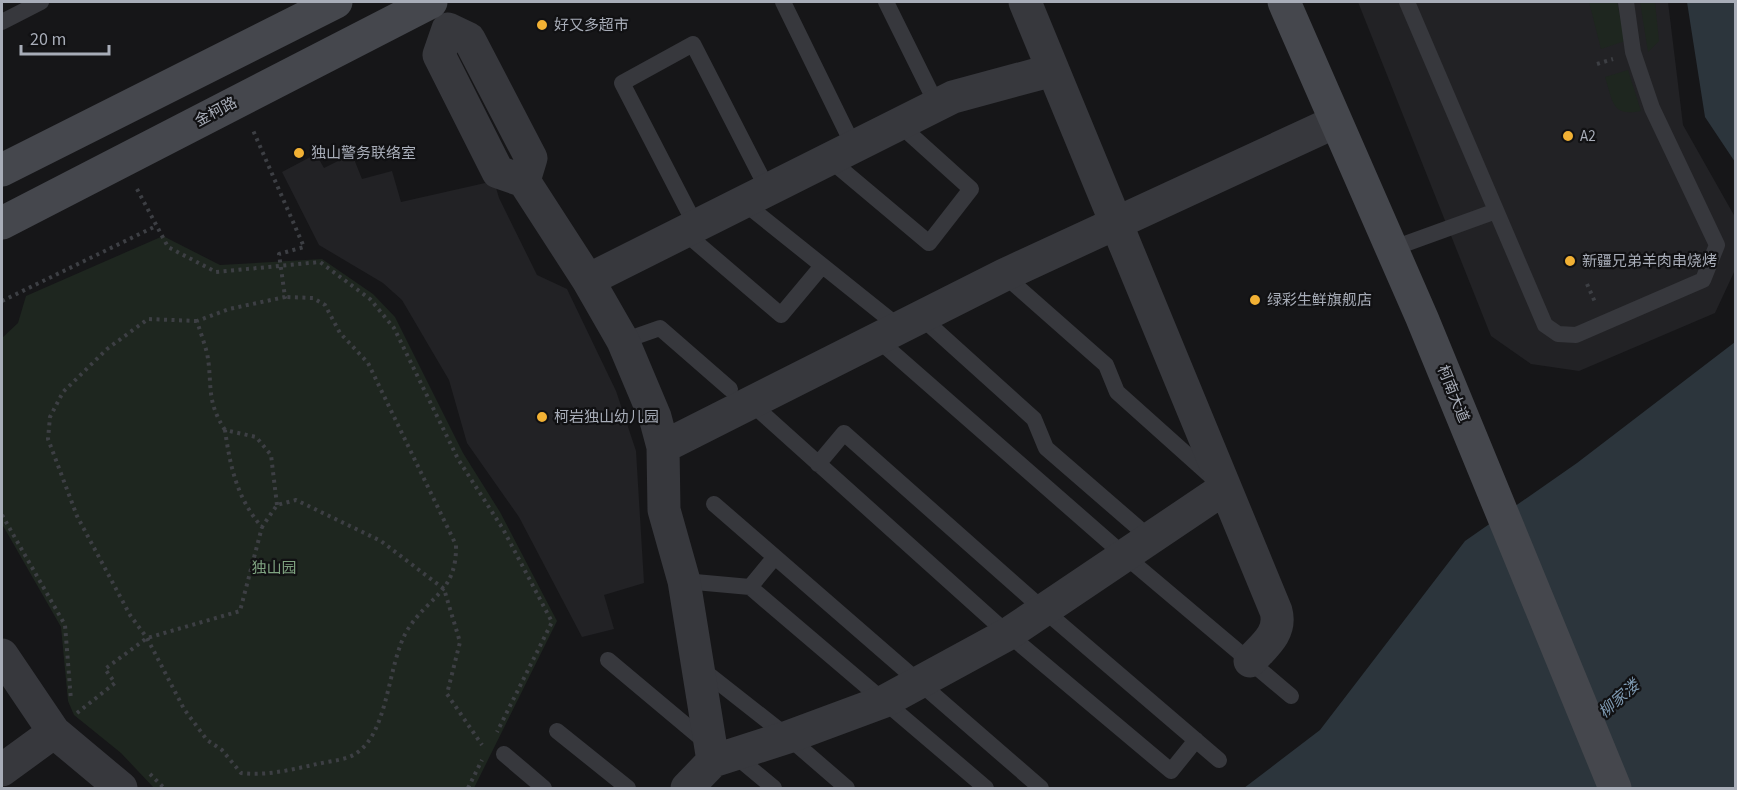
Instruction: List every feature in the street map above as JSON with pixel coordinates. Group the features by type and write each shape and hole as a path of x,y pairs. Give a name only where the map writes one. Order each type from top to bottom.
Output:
{"main road":[{"path":"2,170 336,2"},
{"name":"柯南大道","path":"1284,2 1422,318 1616,789"},
{"name":"金柯路","path":"2,223 240,100 438,11"}],"street":[{"path":"1025,2 1279,622 1276,633 1250,661"},
{"path":"438,11 439,55 498,172 524,181 588,280 623,341 655,417 663,447 664,510 684,581 699,666 718,752"},
{"path":"588,280 937,105 953,98 1053,70"},
{"path":"663,447 740,396 899,328 1116,222 1335,122"},
{"path":"687,789 718,752 788,737 885,701 919,684 1045,611 1225,488"},
{"path":"2,655 67,721 121,789"},
{"path":"2,770 67,721"}],"lane":[{"path":"2,22 41,2"},
{"path":"783,2 842,153 929,243 971,189 900,125"},
{"path":"886,2 937,105"},
{"path":"1407,2 1545,325 1558,334 1576,335 1703,280 1718,245 1652,108 1633,52 1626,2"},
{"path":"822,266 780,315 690,229 622,83 693,44 755,196 822,266 899,328 1138,547"},
{"path":"1391,249 1496,211"},
{"path":"1004,276 1106,365 1116,392 1225,488"},
{"path":"623,341 660,328 818,464 1008,634 1171,771 1196,740"},
{"path":"899,328 1034,419 1046,448 1138,547 1250,661 1291,696"},
{"path":"818,464 844,433 1045,611 1219,760"},
{"path":"714,504 1041,789"},
{"path":"750,587 774,558"},
{"path":"684,581 750,587 986,789"},
{"path":"608,660 718,752 774,789"},
{"path":"699,666 788,737 847,789"},
{"path":"557,730 628,789"},
{"path":"504,754 544,789"}],"path":[{"path":"240,100 304,247 279,254 285,297"},
{"path":"123,161 168,248 216,272 320,262 370,299 394,328 458,459 503,529 552,621 468,789"},
{"path":"2,302 156,226"},
{"path":"285,297 314,298 325,305 339,333 368,363 456,546 457,565 444,589 408,629 394,665 375,732 362,750 348,758 259,776 241,773 222,750 207,740 184,709 147,638 130,615 77,516 48,439 50,417 63,392 107,349 148,319 197,321 229,309 285,297"},
{"path":"197,321 207,354 208,387 214,413 225,430 231,472 249,513 262,527"},
{"path":"67,721 115,683 105,669 147,638 240,611 262,527 277,505 271,455 256,437 225,430"},
{"path":"277,505 296,501 381,541 444,589 460,642 447,694 487,751 504,754"},
{"path":"2,514 65,625 71,700 67,721"},
{"path":"67,721 83,717"},
{"path":"149,773 164,789"}],"shaded area":[{"path":"1358,2 1668,2 1683,125 1735,217 1735,270 1715,313 1579,371 1531,364 1491,336"},
{"name":"柯岩独山幼儿园","path":"316,154 324,168 352,154 362,179 392,171 401,202 494,181 499,198 537,275 567,289 616,391 636,451 644,583 604,595 614,629 582,637 519,517 467,443 449,380 402,300 383,283 319,245 282,172"}],"green space":[{"path":"1589,2 1617,2 1625,41 1601,49"},
{"path":"1640,2 1655,2 1659,41 1648,52"},
{"path":"1628,70 1641,111 1624,112 1612,100 1605,77"},
{"name":"独山园","path":"163,236 220,265 322,259 373,294 395,317 463,453 500,512 557,621 474,788 154,788 121,753 74,715 68,701 61,627 2,524 2,338 18,323 26,296"}],"water":[{"path":"1687,2 1735,2 1735,162 1705,117"},
{"name":"柳家溇","path":"1735,342 1735,788 1244,788 1320,730 1465,541 1577,463"}],"place":[{"name":"好又多超市","path":"542,25"},
{"name":"A2","path":"1568,136"},
{"name":"独山警务联络室","path":"299,153"},
{"name":"新疆兄弟羊肉串烧烤","path":"1570,261"},
{"name":"绿彩生鲜旗舰店","path":"1255,300"},
{"name":"柯岩独山幼儿园","path":"542,417"}]}
